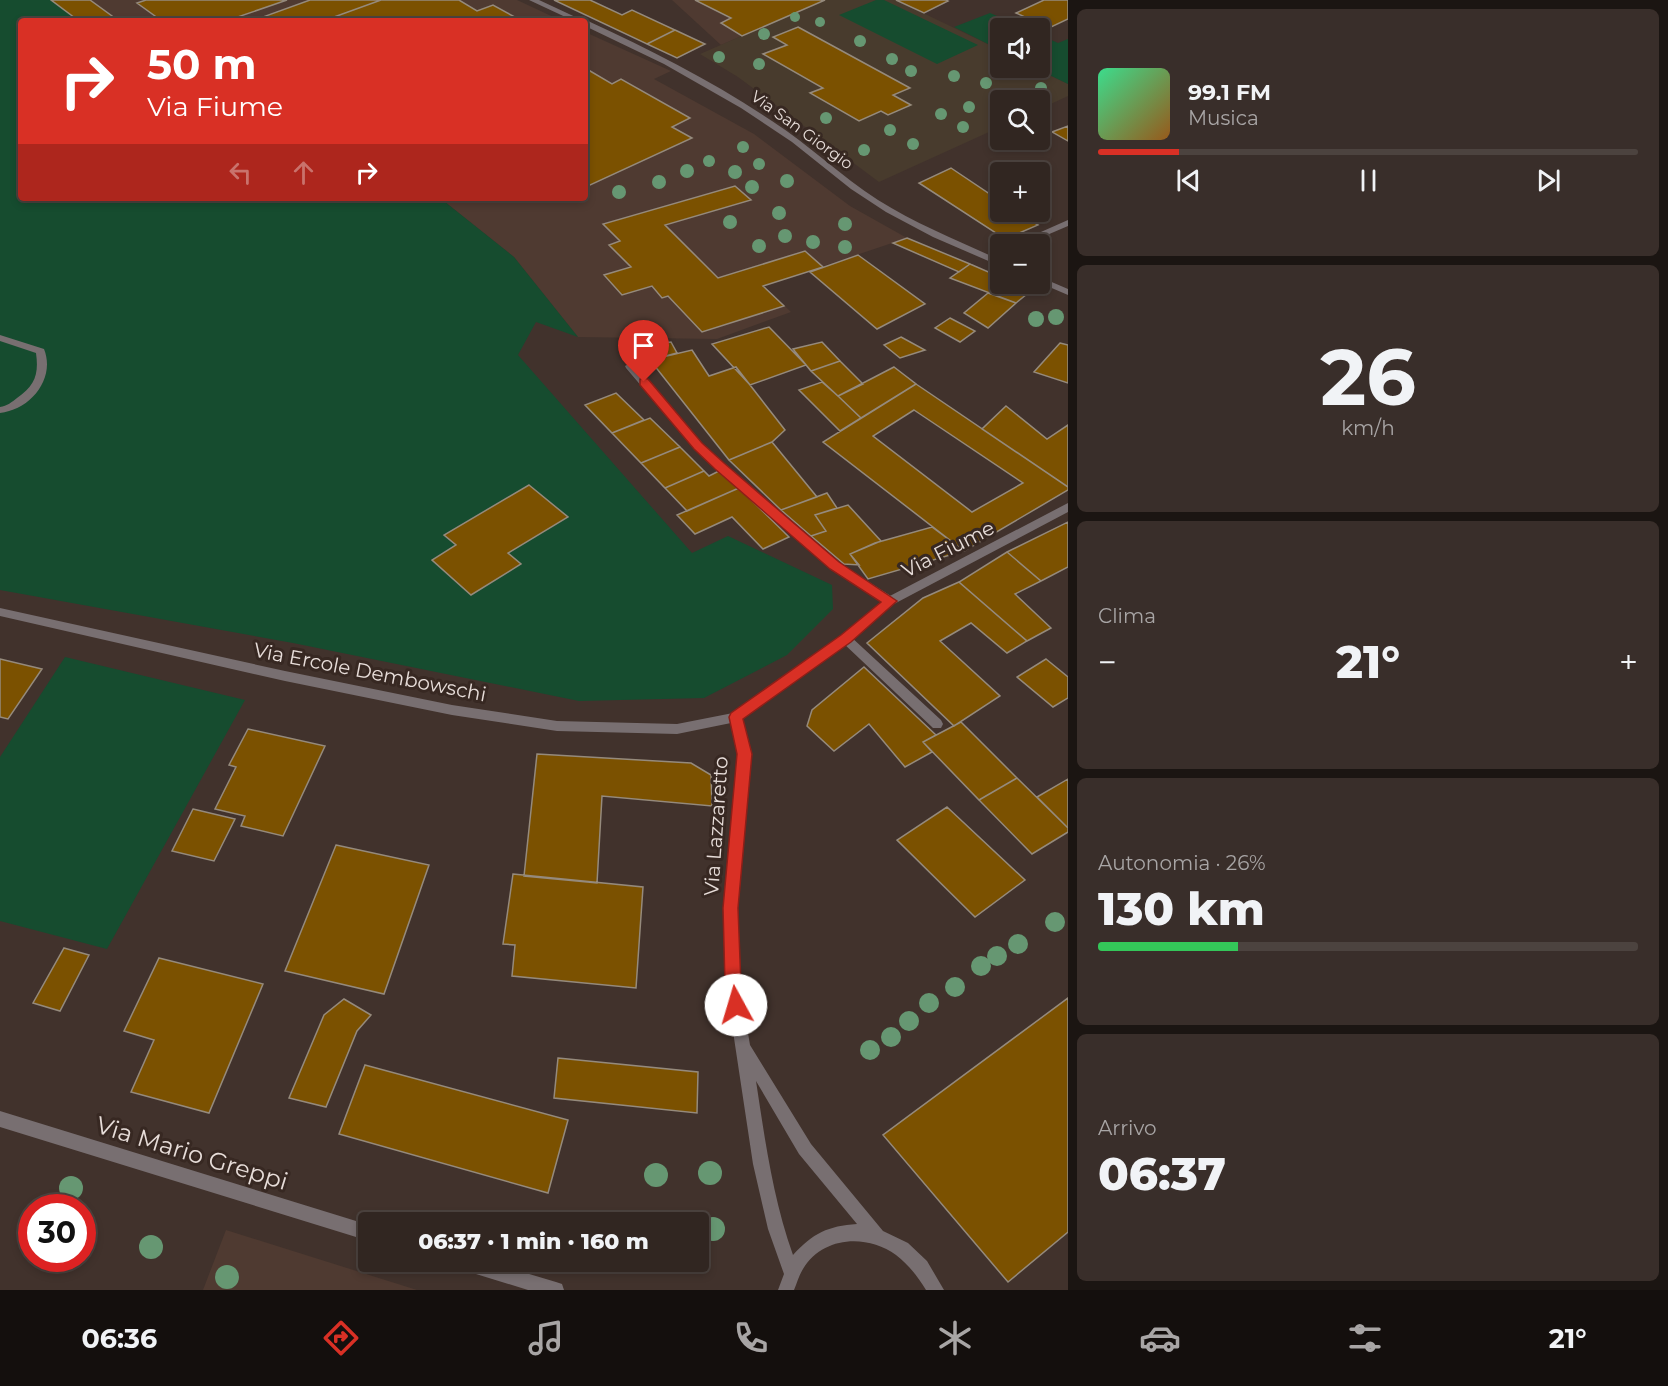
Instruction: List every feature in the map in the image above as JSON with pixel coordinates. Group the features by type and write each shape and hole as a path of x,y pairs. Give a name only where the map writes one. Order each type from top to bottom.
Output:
{"street":[{"path":"533,0 573,18"},
{"name":"Via San Giorgio","path":"588,24 655,54 711,84 797,142 875,202 989,258"},
{"path":"1042,234 1068,223"},
{"path":"1050,284 1068,292"},
{"path":"0,338 41,351 43,370 35,392 7,410 0,410"},
{"path":"630,366 698,446 720,466 834,565 890,601"},
{"name":"Via Fiume","path":"736,717 846,639 890,601 1068,507"},
{"name":"Via Ercole Dembowschi","path":"0,612 307,681 452,710 557,726 677,729 736,717"},
{"path":"846,639 937,724"},
{"name":"Via Lazzaretto","path":"736,717 744,754 730,908 733,985 760,1164 776,1229 791,1271"},
{"name":"Via Lazzaretto","path":"742,1045 805,1149 877,1235"},
{"name":"Via Mario Greppi","path":"0,1119 358,1230"},
{"path":"786,1290 791,1271 812,1245 842,1232 877,1235 904,1249 927,1271 936,1290"},
{"path":"496,1272 556,1290"}],"shaded area":[{"path":"51,0 517,0 556,18 75,18"},
{"path":"672,0 825,0 721,45"},
{"path":"825,0 896,0 990,45 990,78 1050,78 1050,75 1068,84 1068,96 1050,104 1050,90 990,90 990,132 879,182 738,77 700,54"},
{"path":"588,33 671,71 654,79 754,134 850,206 907,238 764,286 791,312 717,339 578,337 514,257 444,201 588,201"},
{"path":"226,1230 417,1290 203,1290"}],"green space":[{"path":"0,0 51,0 75,18 18,18 18,201 444,201 514,257 578,337 536,322 518,355 692,553 728,536 832,585 833,609 787,655 704,698 579,701 293,643 0,590"},
{"path":"876,0 884,0 978,45 937,64 839,15"},
{"path":"990,13 1002,18 990,18 990,45 954,27"},
{"path":"1050,39 1058,43 1068,39 1068,84 1050,75"},
{"path":"65,657 245,700 107,949 0,921 0,757"}],"building":[{"path":"51,0 90,0 112,16 106,18 75,18"},
{"path":"146,0 287,0 235,18 158,18 137,3"},
{"path":"310,0 381,0 331,18 260,18"},
{"path":"381,0 459,0 477,11 493,5 517,18 331,18"},
{"path":"554,0 590,0 622,15 632,10 675,30 647,44"},
{"path":"695,0 825,0 742,36 721,23 731,18"},
{"path":"896,0 946,0 948,1 924,13"},
{"path":"1044,0 1068,0 1068,19 1050,28 1050,18 1027,18 1016,13"},
{"path":"798,27 910,88 893,95 911,105 888,115 881,111 859,121 810,93 823,88 763,54 787,45 773,37"},
{"path":"675,30 705,44 677,58 647,44"},
{"path":"588,70 612,84 621,79 690,118 672,127 692,138 588,186"},
{"path":"1068,126 1068,141 1052,132"},
{"path":"951,168 990,194 990,222 1033,222 1038,225 1017,234 997,234 919,183"},
{"path":"735,186 751,200 665,225 718,278 805,251 823,267 763,286 784,306 702,332 668,296 662,298 652,286 622,295 604,275 631,267 609,245 620,241 603,224"},
{"path":"907,238 970,264 959,272 893,243"},
{"path":"858,255 925,304 877,329 810,272"},
{"path":"970,264 990,273 990,293 950,278"},
{"path":"988,293 1016,303 988,328 964,313"},
{"path":"992,294 1027,294 1016,303"},
{"path":"950,318 975,331 960,342 935,328"},
{"path":"769,327 806,365 750,385 712,344"},
{"path":"901,337 925,350 900,358 884,345"},
{"path":"671,342 677,353 650,360 642,345"},
{"path":"822,342 840,361 811,371 793,349"},
{"path":"1060,343 1068,345 1068,383 1034,372"},
{"path":"692,350 709,376 736,367 785,430 772,442 729,460 650,360"},
{"path":"840,361 863,384 838,396 811,371"},
{"path":"894,367 916,384 861,418 838,396"},
{"path":"822,382 861,418 840,431 799,390"},
{"path":"916,384 1068,487 1068,490 964,551 823,442","holes":["914,410 1023,483 972,512 873,436"]},
{"path":"616,393 644,420 612,433 585,405"},
{"path":"1006,406 1047,439 1068,425 1068,487 982,429"},
{"path":"650,418 680,447 641,463 612,433"},
{"path":"772,442 817,497 781,510 729,460"},
{"path":"680,447 704,471 665,488 641,463"},
{"path":"721,470 739,488 687,511 665,488 704,471 709,476"},
{"path":"529,485 568,517 508,553 521,564 471,595 432,560 456,545 444,535"},
{"path":"739,488 789,537 763,549 732,517 695,534 677,515"},
{"path":"827,493 837,508 815,515 826,531 811,536 781,510"},
{"path":"848,505 881,541 850,554 859,565 844,564 811,536 826,531 815,515"},
{"path":"1068,522 1068,567 1041,581 1007,552"},
{"path":"932,527 964,551 868,579 850,554 875,543"},
{"path":"1007,552 1041,581 1015,594 1051,628 1027,641 959,582"},
{"path":"959,582 1027,641 1007,653 971,623 940,641 1000,696 954,726 867,643 923,598"},
{"path":"0,659 42,669 8,719 0,717"},
{"path":"1046,659 1068,677 1068,698 1053,707 1017,677"},
{"path":"864,667 936,735 923,742 932,752 905,767 869,724 834,751 807,726 812,710"},
{"path":"961,722 1017,778 979,800 923,742"},
{"path":"248,729 325,746 283,836 241,826 245,816 215,809 236,767 229,765"},
{"path":"537,754 691,763 711,775 712,806 602,796 597,883 524,876"},
{"path":"1017,778 1068,828 1068,832 1032,854 979,800"},
{"path":"1068,779 1068,828 1037,797"},
{"path":"947,807 1025,880 975,917 897,840"},
{"path":"193,809 235,819 214,861 172,851"},
{"path":"336,845 429,865 384,994 285,971"},
{"path":"513,874 643,887 636,988 512,976 515,945 503,944"},
{"path":"64,948 89,955 60,1011 33,1003"},
{"path":"159,958 263,984 209,1113 131,1092 154,1040 124,1031"},
{"path":"1068,998 1068,1232 1008,1282 883,1135"},
{"path":"344,999 371,1015 357,1031 326,1107 289,1098 324,1015"},
{"path":"558,1058 698,1072 697,1113 554,1098"},
{"path":"365,1065 568,1120 548,1193 339,1134"}],"route":[{"path":"644,382 698,446 720,466 834,565 890,601 846,639 736,717 744,754 730,908 736,1005"}]}
